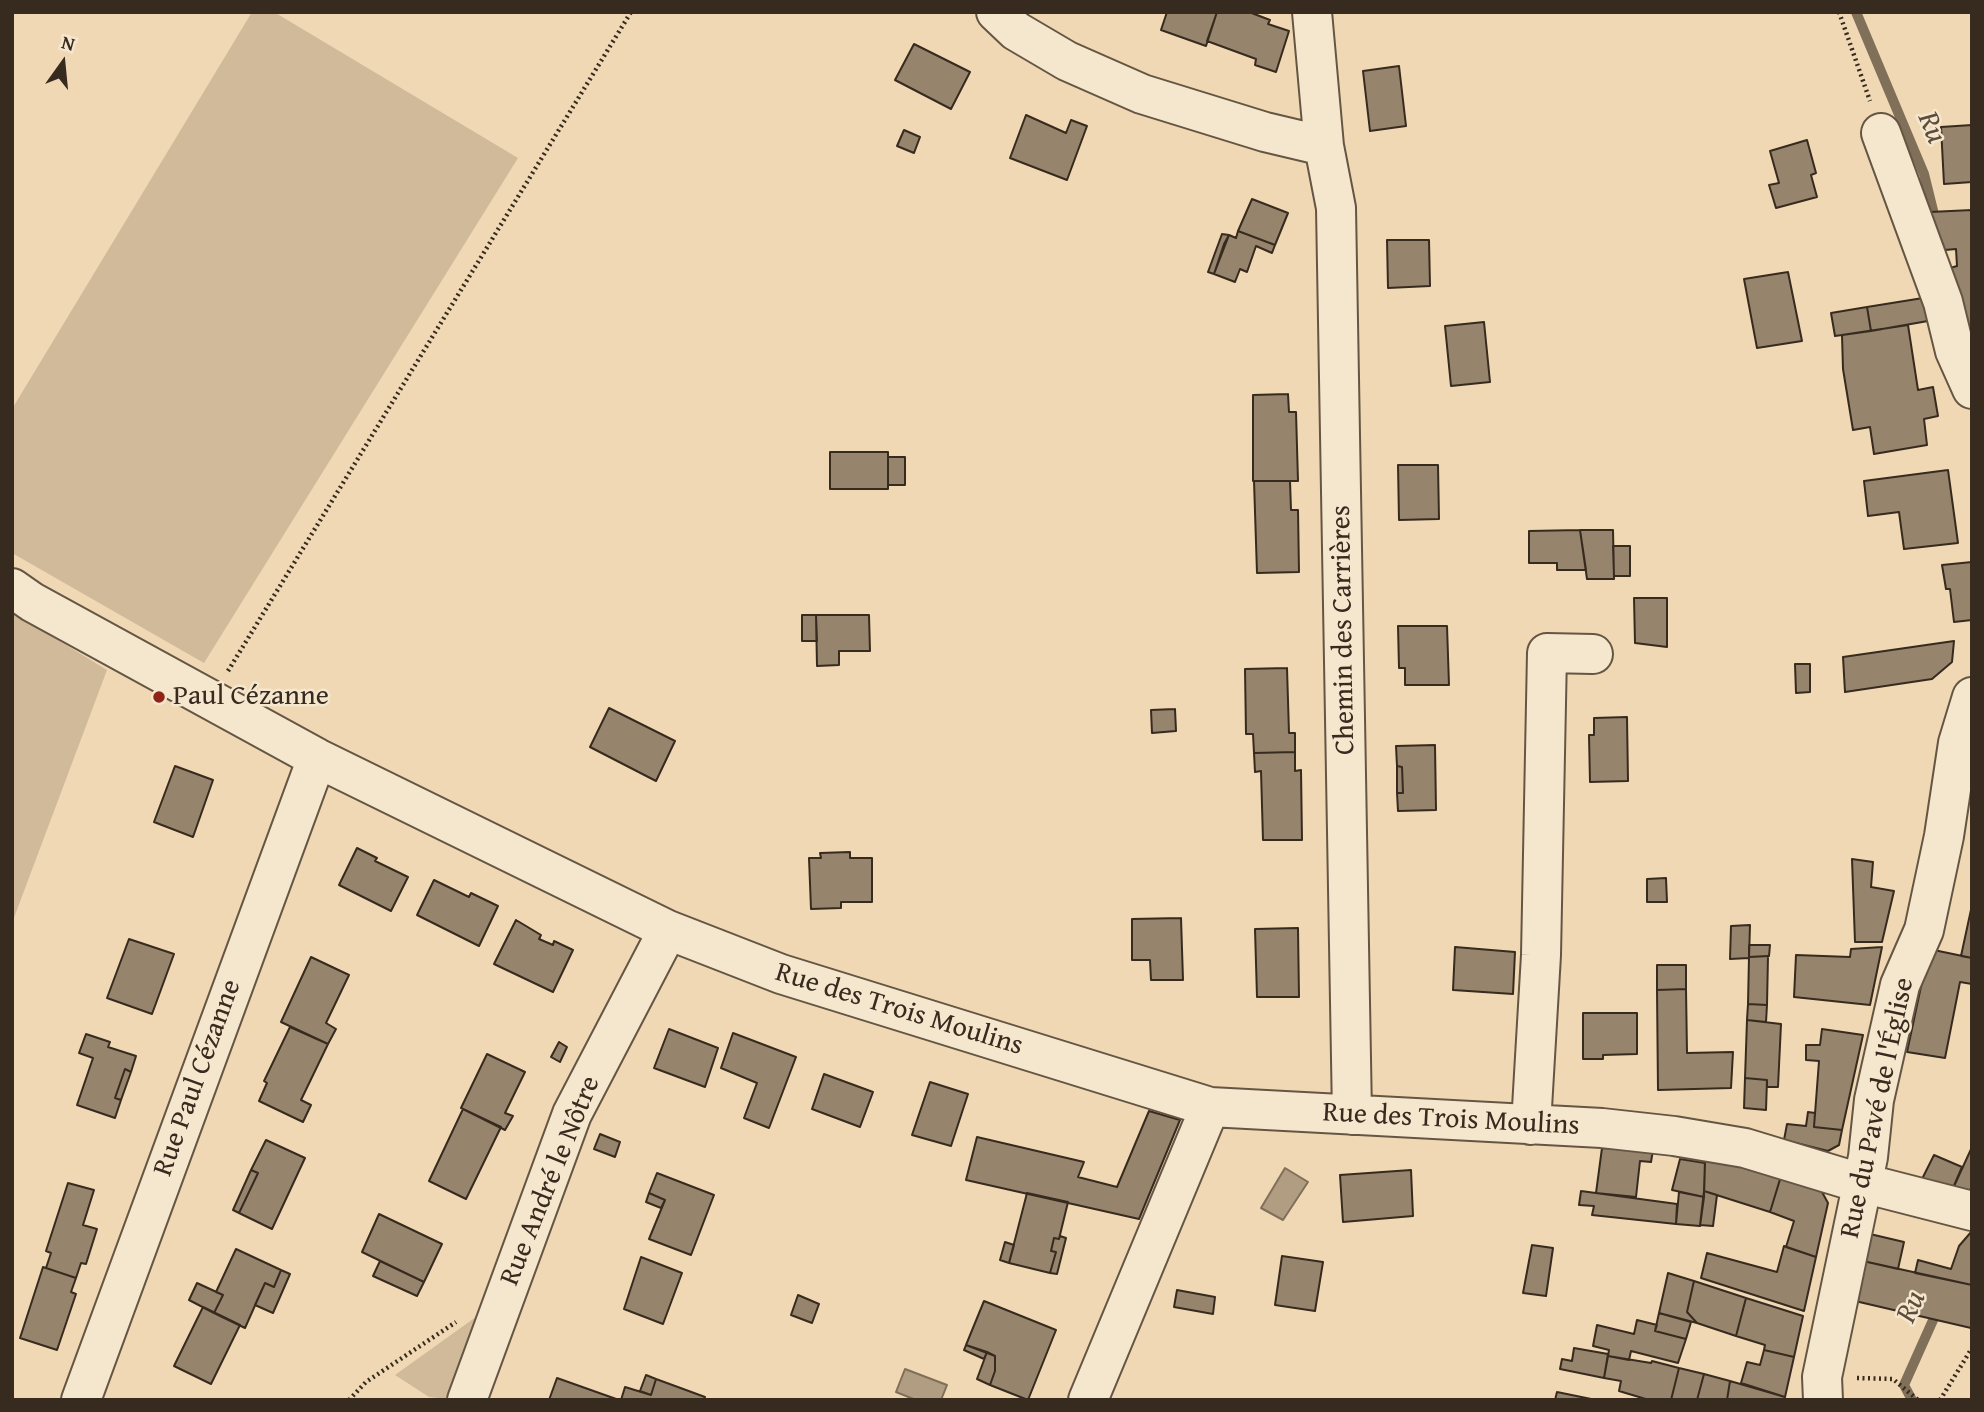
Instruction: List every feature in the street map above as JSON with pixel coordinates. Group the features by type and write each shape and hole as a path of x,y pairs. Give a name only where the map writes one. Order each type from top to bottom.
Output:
{"street":[{"path":"996,12 1016,31 1067,61 1142,94 1265,132 1324,146"},
{"name":"Chemin des Carrières","path":"1312,12 1324,146 1336,208 1352,1115"},
{"path":"1881,133 1943,302 1955,351 1972,388"},
{"name":"Rue des Trois Moulins","path":"12,588 32,602 317,758 668,930 781,974 1210,1107 1602,1128 1733,1146 1972,1211"},
{"path":"1531,1125 1541,955 1547,653 1593,654"},
{"name":"Rue du Pavé de l'Église","path":"1822,1388 1862,1183 1874,1100 1900,985 1924,930 1944,836 1958,743 1972,697"},
{"name":"Rue Paul Cézanne","path":"81,1400 317,758"},
{"name":"Rue André le Nôtre","path":"467,1400 572,1114 668,930"},
{"path":"1087,1400 1210,1107"}],"path":[{"path":"211,700 631,12"},
{"path":"1839,12 1881,133"},
{"path":"349,1400 366,1382 465,1316"},
{"path":"1940,1400 1972,1348"},
{"path":"1822,1388 1893,1379 1918,1400"}],"shaded area":[{"path":"252,12 274,12 518,158 204,663 12,553 12,409"},
{"path":"12,612 107,670 12,923"},
{"path":"1285,1168 1308,1182 1283,1220 1261,1208"},
{"path":"487,1309 457,1400 429,1397 395,1375"},
{"path":"905,1369 947,1385 941,1400 916,1400 896,1392"}],"building":[{"path":"1167,12 1217,12 1206,46 1161,30"},
{"path":"1217,12 1249,12 1270,20 1268,24 1289,31 1276,72 1255,65 1256,59 1207,41"},
{"path":"914,44 970,72 951,109 895,80"},
{"path":"1399,66 1406,126 1370,131 1363,71"},
{"path":"1026,115 1066,133 1071,120 1087,126 1067,180 1010,158"},
{"path":"1972,125 1972,182 1944,184 1941,127"},
{"path":"904,130 920,137 914,153 897,146"},
{"path":"1807,140 1816,173 1811,175 1817,197 1776,208 1769,185 1779,183 1770,151"},
{"path":"1252,199 1288,213 1275,245 1238,231"},
{"path":"1972,210 1972,331 1959,331 1950,268 1957,266 1956,249 1945,250 1930,212"},
{"path":"1238,231 1275,245 1272,253 1256,246 1247,272 1240,269 1235,282 1214,274 1229,235 1236,238"},
{"path":"1222,234 1229,235 1214,274 1208,272"},
{"path":"1387,240 1429,240 1430,286 1388,288"},
{"path":"1788,272 1802,341 1757,348 1744,279"},
{"path":"1923,298 1928,321 1871,331 1867,307"},
{"path":"1867,307 1871,331 1835,336 1831,313"},
{"path":"1484,322 1490,382 1451,386 1445,326"},
{"path":"1908,325 1918,390 1933,387 1938,416 1924,419 1927,445 1874,454 1870,427 1853,430 1843,369 1842,335"},
{"path":"1288,394 1289,412 1296,412 1298,481 1253,481 1253,395"},
{"path":"830,452 888,452 888,489 830,489"},
{"path":"888,457 905,457 905,485 888,485"},
{"path":"1398,465 1438,465 1439,519 1399,520"},
{"path":"1948,470 1958,543 1904,549 1899,512 1868,516 1864,481"},
{"path":"1254,481 1290,481 1291,510 1298,510 1299,572 1257,573"},
{"path":"1580,530 1586,570 1557,570 1557,563 1529,563 1529,531"},
{"path":"1580,530 1613,530 1614,579 1587,579"},
{"path":"1613,546 1630,546 1630,576 1614,576"},
{"path":"1972,562 1972,620 1954,622 1950,589 1946,589 1942,565"},
{"path":"1634,598 1667,598 1667,647 1635,643"},
{"path":"802,615 816,615 817,641 802,641"},
{"path":"816,615 869,615 870,651 839,651 839,665 817,666"},
{"path":"1398,626 1447,626 1449,685 1405,685 1405,668 1399,668"},
{"path":"1954,641 1952,662 1932,679 1845,692 1843,657"},
{"path":"1795,664 1810,664 1810,692 1796,693"},
{"path":"1287,668 1289,733 1295,733 1295,752 1254,753 1253,734 1246,734 1245,669"},
{"path":"609,708 675,741 656,781 590,747"},
{"path":"1175,709 1176,731 1152,733 1151,710"},
{"path":"1627,717 1628,781 1590,782 1589,735 1594,735 1594,718"},
{"path":"1435,745 1436,810 1398,811 1397,793 1403,793 1402,767 1397,766 1396,746"},
{"path":"1295,752 1295,771 1301,770 1302,840 1263,840 1261,771 1255,772 1254,753"},
{"path":"175,766 213,780 193,837 154,822"},
{"path":"1397,766 1402,767 1403,793 1397,793"},
{"path":"357,848 377,858 375,861 408,877 391,911 339,885"},
{"path":"850,852 850,858 872,858 872,902 841,902 841,908 811,909 809,858 821,858 820,853"},
{"path":"1852,859 1873,862 1871,887 1894,891 1882,942 1855,942"},
{"path":"1666,878 1667,902 1647,902 1647,879"},
{"path":"434,880 469,897 471,893 498,906 479,946 417,915"},
{"path":"1972,905 1972,958 1961,956"},
{"path":"1181,918 1183,980 1151,980 1150,960 1132,960 1132,919"},
{"path":"516,920 541,935 539,939 553,945 554,941 573,950 553,992 494,964"},
{"path":"1750,925 1749,958 1730,959 1731,926"},
{"path":"1298,928 1299,997 1257,997 1255,929"},
{"path":"129,939 174,954 152,1014 107,998"},
{"path":"1749,945 1770,945 1769,956 1749,957"},
{"path":"1455,947 1515,952 1513,994 1453,990"},
{"path":"1882,947 1870,1005 1794,997 1796,955 1850,957 1851,949"},
{"path":"1929,949 1972,958 1972,984 1960,982 1945,1058 1907,1052"},
{"path":"1768,956 1767,1005 1748,1004 1749,957"},
{"path":"311,957 349,975 326,1023 336,1029 328,1044 281,1022"},
{"path":"1657,965 1686,965 1686,989 1657,990"},
{"path":"1686,989 1687,1053 1733,1052 1731,1088 1658,1090 1657,990"},
{"path":"1748,1004 1767,1005 1766,1022 1747,1020"},
{"path":"1583,1013 1637,1013 1637,1054 1603,1055 1603,1059 1583,1059"},
{"path":"1747,1020 1781,1024 1778,1087 1767,1087 1767,1080 1745,1078"},
{"path":"290,1027 328,1044 301,1100 311,1105 303,1122 259,1101 267,1083 264,1081"},
{"path":"669,1029 718,1048 705,1087 654,1068"},
{"path":"1822,1029 1863,1035 1842,1130 1814,1127 1819,1061 1806,1060 1806,1045 1820,1045"},
{"path":"733,1033 796,1057 769,1128 744,1118 757,1083 721,1068"},
{"path":"86,1034 110,1042 108,1047 136,1056 131,1072 125,1069 115,1098 121,1100 115,1118 77,1105 93,1058 79,1053"},
{"path":"559,1042 567,1047 560,1062 551,1057"},
{"path":"487,1054 525,1072 505,1113 513,1116 505,1130 461,1108"},
{"path":"125,1069 131,1072 121,1100 115,1098"},
{"path":"824,1074 873,1092 860,1127 812,1109"},
{"path":"1745,1078 1767,1080 1766,1110 1744,1108"},
{"path":"930,1082 968,1094 951,1146 912,1135"},
{"path":"463,1109 501,1127 466,1199 429,1181"},
{"path":"1149,1111 1180,1120 1139,1219 966,1180 977,1137 1084,1162 1078,1177 1117,1187"},
{"path":"1808,1112 1815,1113 1814,1127 1842,1130 1839,1145 1828,1151 1784,1140 1787,1124 1806,1126"},
{"path":"600,1134 620,1142 615,1157 594,1149"},
{"path":"266,1140 305,1158 272,1229 239,1213 258,1173 251,1170"},
{"path":"1972,1147 1972,1200 1950,1195"},
{"path":"1602,1148 1653,1150 1651,1162 1640,1161 1636,1197 1596,1193"},
{"path":"1934,1155 1962,1167 1950,1195 1918,1187"},
{"path":"1680,1159 1705,1163 1704,1197 1672,1190"},
{"path":"1705,1160 1738,1163 1781,1176 1770,1212 1704,1191"},
{"path":"251,1170 258,1173 239,1213 233,1210"},
{"path":"1411,1170 1413,1216 1343,1222 1340,1175"},
{"path":"657,1173 714,1195 691,1255 649,1239 665,1200 649,1193"},
{"path":"1782,1173 1822,1192 1828,1203 1816,1257 1786,1247 1794,1221 1770,1212"},
{"path":"68,1183 94,1190 83,1225 97,1229 86,1264 81,1263 76,1278 46,1268 51,1253 46,1251"},
{"path":"1581,1191 1677,1204 1676,1224 1592,1215 1594,1206 1579,1205"},
{"path":"1704,1191 1717,1195 1713,1226 1700,1225"},
{"path":"1679,1192 1704,1197 1700,1226 1676,1224"},
{"path":"649,1193 665,1200 661,1208 646,1202"},
{"path":"1027,1193 1068,1202 1059,1239 1054,1238 1051,1251 1056,1252 1050,1273 1009,1263"},
{"path":"379,1214 442,1244 424,1282 362,1252"},
{"path":"1972,1231 1972,1285 1915,1273 1918,1260 1951,1269 1959,1246"},
{"path":"1870,1234 1904,1242 1898,1269 1863,1261"},
{"path":"1060,1236 1066,1238 1057,1274 1050,1273 1056,1252 1051,1251 1054,1238 1059,1239"},
{"path":"1005,1242 1014,1245 1009,1263 1000,1260"},
{"path":"1532,1245 1553,1248 1546,1296 1523,1293"},
{"path":"1784,1246 1816,1257 1804,1311 1701,1278 1707,1253 1777,1272"},
{"path":"236,1249 281,1270 274,1287 265,1283 245,1328 214,1313 223,1295 216,1292"},
{"path":"1282,1256 1323,1262 1315,1311 1275,1305"},
{"path":"641,1257 682,1273 663,1324 624,1309"},
{"path":"380,1261 424,1282 417,1296 373,1276"},
{"path":"1863,1261 1972,1285 1971,1328 1855,1301"},
{"path":"43,1267 76,1278 71,1292 76,1294 57,1350 20,1338"},
{"path":"281,1270 290,1274 273,1313 255,1305 265,1283 274,1287"},
{"path":"1668,1273 1694,1281 1687,1312 1697,1323 1659,1313"},
{"path":"1694,1281 1746,1298 1736,1336 1697,1323 1687,1312"},
{"path":"197,1283 223,1295 214,1313 189,1300"},
{"path":"1177,1290 1215,1297 1213,1314 1174,1307"},
{"path":"798,1295 819,1304 812,1323 791,1315"},
{"path":"1746,1298 1803,1316 1794,1357 1764,1350 1765,1345 1736,1336"},
{"path":"984,1301 1056,1330 1028,1400 990,1385 995,1371 995,1356 966,1345"},
{"path":"203,1307 240,1325 211,1384 174,1366"},
{"path":"1659,1313 1691,1322 1686,1339 1655,1331"},
{"path":"1637,1320 1657,1325 1655,1331 1686,1339 1678,1363 1631,1351 1629,1360 1608,1356 1609,1350 1593,1346 1597,1325 1634,1334"},
{"path":"966,1345 987,1352 984,1359 964,1350"},
{"path":"1574,1348 1608,1354 1604,1378 1560,1369 1562,1359 1572,1361"},
{"path":"1764,1350 1794,1357 1785,1397 1741,1383 1747,1362 1760,1365"},
{"path":"987,1352 995,1356 995,1371 990,1385 977,1379"},
{"path":"1608,1356 1651,1363 1652,1361 1679,1368 1671,1400 1649,1400 1619,1391 1621,1381 1604,1378"},
{"path":"1679,1368 1704,1374 1697,1400 1671,1400"},
{"path":"1704,1374 1730,1381 1727,1400 1697,1400"},
{"path":"646,1375 656,1379 651,1395 640,1391"},
{"path":"557,1378 619,1400 549,1400"},
{"path":"656,1379 705,1397 704,1400 621,1400 625,1387 651,1395"},
{"path":"1730,1381 1785,1397 1784,1400 1727,1400"},
{"path":"1557,1392 1596,1400 1555,1400"}],"waterway":[{"name":"Ru","path":"1856,12 1924,174 1942,247"},
{"name":"Ru","path":"1912,1400 1904,1385 1938,1309"}],"place":[{"name":"Paul Cézanne","path":"159,697"}]}
